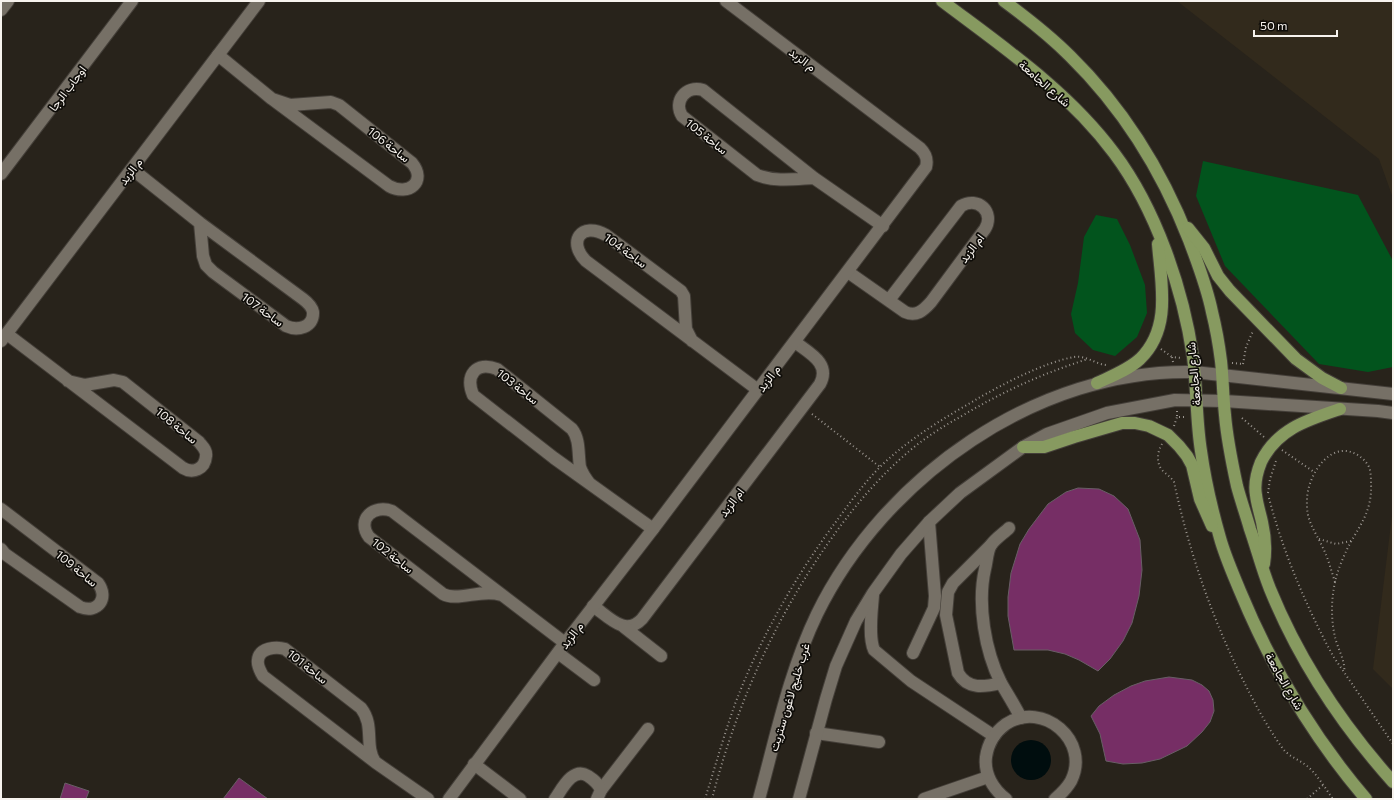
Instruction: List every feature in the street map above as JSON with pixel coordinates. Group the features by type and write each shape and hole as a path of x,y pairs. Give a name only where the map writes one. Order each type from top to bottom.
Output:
{"main road":[{"name":"شارع الجامعة","path":"942,1 1025,64 1075,108 1114,153 1141,196 1157,231 1175,277 1187,322 1194,372 1196,416 1201,451 1220,539 1248,611 1285,683 1321,740 1366,799"},
{"path":"1004,1 1070,55 1104,93 1125,119 1150,157 1174,204 1203,276 1209,296 1221,362 1231,456 1238,487 1270,590 1292,636 1318,682 1350,731 1369,756 1393,782"},
{"path":"1182,223 1194,234 1204,248 1218,276 1230,291 1296,359 1322,378 1341,388"},
{"path":"1097,383 1127,369 1140,359 1153,344 1157,334 1163,308 1157,231"},
{"path":"1263,569 1265,552 1263,523 1256,495 1256,482 1259,467 1267,451 1277,448 1288,431 1310,419 1340,409"},
{"path":"1023,447 1044,447 1081,434 1122,423 1135,423 1149,426 1168,435 1179,446 1192,465 1200,499 1211,525 1220,539"}],"street":[{"path":"1,10 8,1"},
{"name":"اوجاب الرجا","path":"1,174 132,1"},
{"name":"م الزبد","path":"4,338 259,1"},
{"name":"م الزبد","path":"449,799 561,648 795,342 926,167 927,162 925,152 726,1"},
{"name":"ساحة 106","path":"218,55 272,99 394,189 404,191 409,189 416,182 418,172 412,162 339,105 331,102 290,105 272,99"},
{"name":"ساحة 105","path":"814,178 775,180 757,176 682,116 679,111 680,101 683,96 693,89 703,90 814,178 883,226"},
{"name":"ساحة 107","path":"132,169 200,223 307,303 313,312 307,325 303,328 294,329 286,326 213,272 206,265 203,256 200,223"},
{"name":"ام الزبد","path":"848,272 889,300 910,314 914,314 925,309 985,229 988,216 983,208 974,202 965,203 961,206 889,300"},
{"name":"ساحة 104","path":"692,341 686,329 684,302 681,291 598,230 592,229 585,231 580,235 577,242 578,249 586,262 692,341 758,390"},
{"name":"ساحة 108","path":"4,338 68,381 183,468 190,472 195,471 199,469 205,461 205,451 199,442 122,382 114,380 85,385 68,381"},
{"name":"ام الزبد","path":"624,627 633,626 642,619 820,384 824,373 821,363 795,342"},
{"name":"ساحة 103","path":"590,484 580,467 576,437 572,429 497,368 486,366 474,371 469,382 473,395 554,458 590,484 653,529"},
{"name":"غرب خليج لاغون ستريت","path":"759,799 793,676 808,635 826,597 858,547 872,529 922,478 979,436 1023,410 1042,402 1097,383 1153,374 1194,372 1393,394"},
{"path":"799,799 816,733 838,660 856,621 873,593 901,554 929,522 960,493 1023,447 1047,434 1107,413 1176,400 1224,401 1393,413"},
{"name":"ساحة 102","path":"501,595 490,592 446,596 369,537 364,523 367,517 376,509 382,508 392,511 501,595 561,648 594,680"},
{"name":"ساحة 109","path":"1,509 98,583 102,592 101,600 96,607 92,609 84,609 80,607 5,554 1,549"},
{"path":"913,653 934,608 935,596 929,522"},
{"path":"1001,683 988,686 971,684 966,682 958,673 946,615 950,586 1009,528"},
{"path":"991,545 984,576 984,627 992,659 1001,683 1014,703 1021,718"},
{"path":"962,573 984,576"},
{"path":"873,593 871,631 872,646 874,650 912,681 994,736"},
{"path":"594,606 661,656"},
{"name":"ساحة 101","path":"376,762 372,758 368,720 360,708 285,648 270,648 261,654 258,661 259,669 263,676 376,762 428,799"},
{"path":"1006,799 999,794 988,777 986,768 987,752 994,736 1001,728 1021,718 1034,717 1046,719 1057,725 1066,733 1072,744 1075,756 1075,769 1071,781 1064,791 1055,799"},
{"path":"599,794 648,729"},
{"path":"816,733 880,742"},
{"path":"474,764 520,799"},
{"path":"555,799 570,777 577,773 584,773 598,783 599,794"},
{"path":"924,799 988,777"}],"path":[{"path":"1243,364 1246,347 1253,330 1260,322"},
{"path":"1089,359 1100,364 1110,365"},
{"path":"1176,400 1177,417 1175,425 1158,451 1159,464 1161,469 1174,482 1184,525 1208,598 1229,652 1252,697 1279,744 1290,756 1307,766 1333,799"},
{"path":"803,407 880,467"},
{"path":"1177,417 1196,416"},
{"path":"1242,418 1277,448 1314,472"},
{"path":"1335,582 1326,555 1308,520 1307,499 1314,472 1331,455 1339,451 1346,451 1354,453 1365,461 1369,467 1371,482 1368,512 1351,541 1335,582 1332,608 1333,623 1335,637 1344,665 1344,672"},
{"path":"1276,456 1268,487 1268,494 1275,520 1312,616 1333,656 1393,744"},
{"path":"1318,539 1336,544 1351,541"},
{"path":"1307,799 1323,785"}],"shaded area":[{"path":"1177,1 1393,1 1393,198 1379,159"},
{"path":"1393,508 1393,689 1373,669"},
{"path":"1031,740 1039,742 1045,746 1049,752 1051,760 1049,768 1045,774 1039,778 1031,780 1023,778 1017,774 1013,768 1011,760 1013,752 1017,746 1023,742"}],"green space":[{"path":"1203,161 1358,195 1393,261 1393,367 1368,372 1319,364 1225,266 1196,196"},
{"path":"1096,215 1117,219 1130,245 1145,285 1147,313 1137,337 1115,356 1093,350 1075,333 1071,314 1078,283 1084,237"}],"building":[{"path":"1078,488 1099,489 1114,496 1128,509 1140,540 1142,570 1139,596 1132,623 1123,641 1110,659 1098,671 1065,654 1048,650 1014,650 1008,616 1008,597 1011,573 1020,544 1029,529 1048,504 1066,492"},
{"path":"1169,677 1192,680 1202,685 1209,691 1213,700 1214,711 1210,722 1187,746 1160,759 1142,763 1123,764 1106,761 1100,734 1091,716 1099,706 1114,695 1131,686 1145,681"},
{"path":"239,778 268,799 223,799"},
{"path":"65,783 89,791 86,799 60,799"}]}
